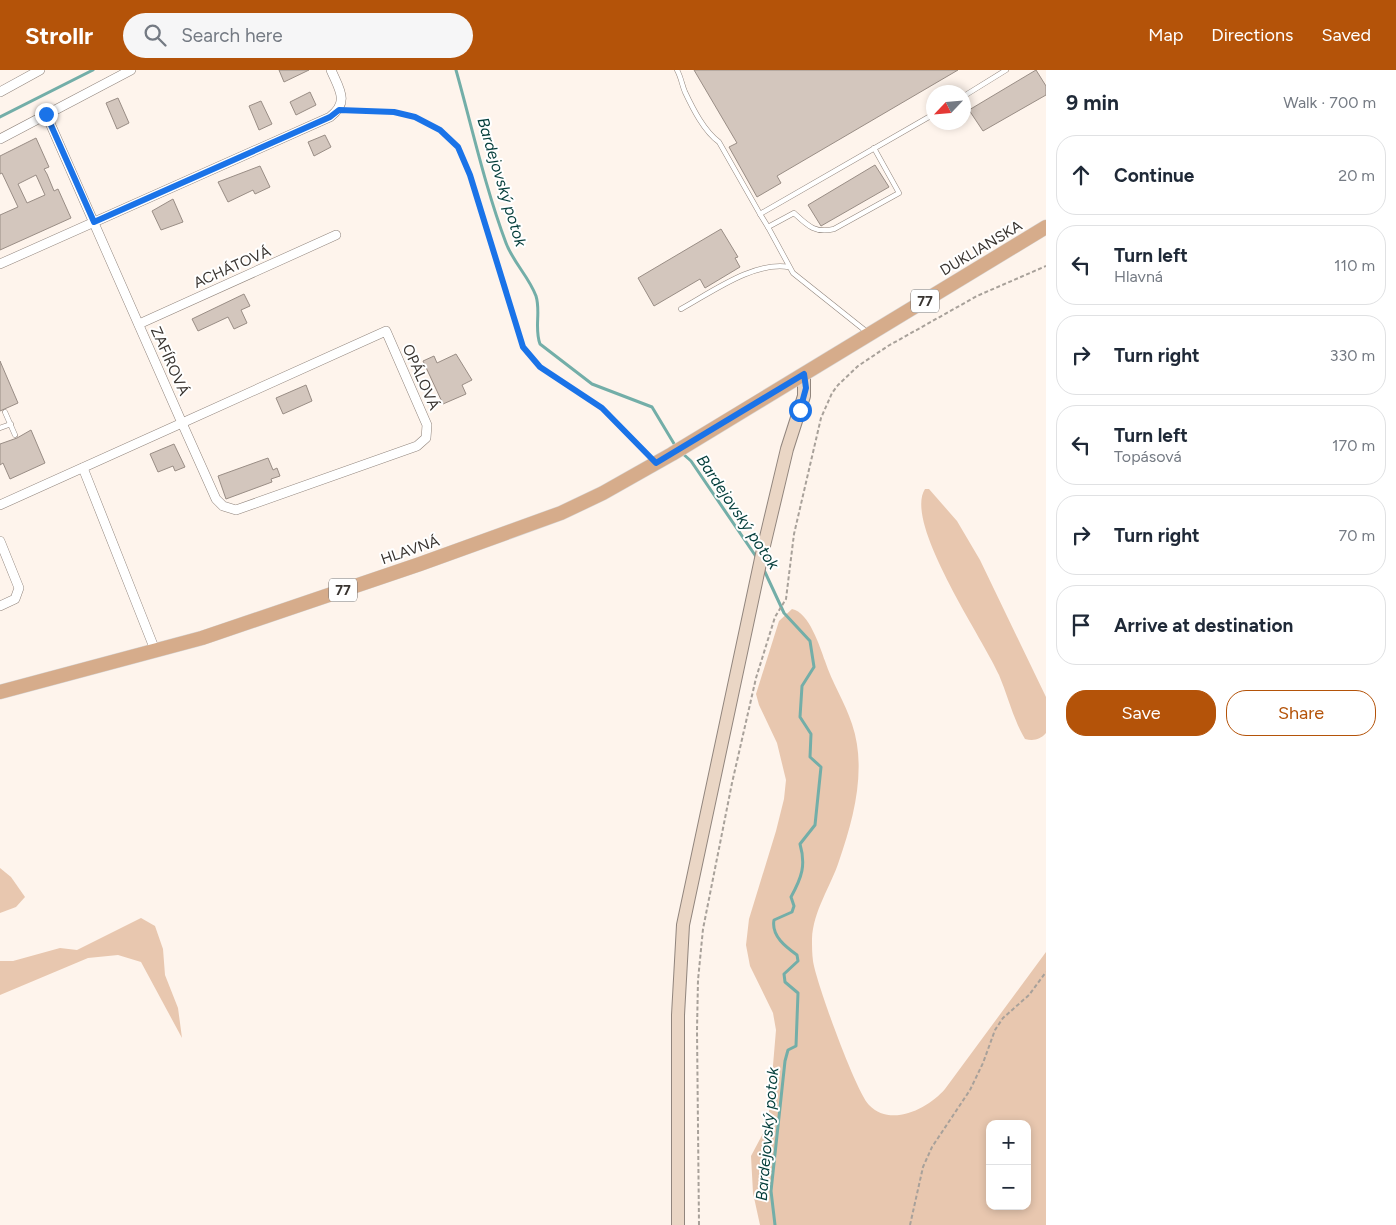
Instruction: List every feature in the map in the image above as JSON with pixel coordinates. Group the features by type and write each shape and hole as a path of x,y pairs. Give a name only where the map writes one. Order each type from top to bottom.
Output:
{"main road":[{"name":"DUKLIANSKA","path":"804,374 1046,227"},
{"name":"HLAVNÁ","path":"0,692 241,625 539,522 603,493 672,454 804,374"}],"street":[{"path":"0,92 40,70"},
{"path":"0,139 131,70"},
{"path":"0,264 330,117 339,110 343,96 331,70"},
{"name":"ZAFÍROVÁ","path":"46,114 182,423"},
{"name":"ACHÁTOVÁ","path":"139,324 336,235"},
{"name":"OPÁLOVÁ","path":"386,332 427,425 426,438 417,446 236,510 223,506 216,499 182,423 386,332"},
{"path":"678,1225 678,1015 682,934 692,878 758,571 787,449 804,396 804,374"},
{"path":"0,506 182,423"},
{"path":"83,468 156,650"},
{"path":"0,541 19,588 15,599 0,606"}],"lane":[{"path":"677,70 682,78 684,91 711,136 719,142 792,273 870,334"},
{"path":"971,92 1006,70"},
{"path":"760,214 926,119"},
{"path":"768,227 794,213 810,228 824,231 834,228 899,193 874,148"},
{"path":"681,308 766,266 789,267"},
{"path":"6,412 16,435"},
{"path":"0,428 11,424"}],"path":[{"path":"339,110 394,112 415,117 440,130 458,147 470,175 523,347 540,367 602,408 656,463"},
{"path":"699,1225 697,1030 698,980 703,929 736,764 756,678 778,612 784,603 794,534 821,418 832,393 858,366 898,340 977,296 1046,266"},
{"path":"910,1225 923,1167 932,1147 970,1090 983,1063 995,1030 1003,1018 1029,995 1046,972"}],"shaded area":[{"path":"925,489 929,489 957,521 980,560 1046,697 1046,733 1039,739 1025,739 991,658 963,610 935,554 925,527 921,505"},
{"path":"792,609 804,616 817,639 831,677 849,716 856,741 858,775 854,810 836,870 819,909 813,929 812,953 821,991 837,1036 855,1080 869,1105 878,1112 898,1115 920,1108 938,1096 1046,952 1046,1225 760,1225 753,1193 751,1156 768,1124 776,1030 773,1013 750,966 746,945 749,919 776,831 784,799 786,780 777,743 759,705 756,694 779,621"},
{"path":"0,868 11,877 25,897 16,907 0,913"},
{"path":"141,918 155,926 163,949 165,975 178,1008 182,1038 141,962 118,955 88,958 0,995 0,961 13,961 60,948 77,950"}],"building":[{"path":"279,70 309,70 284,82"},
{"path":"694,70 958,70 932,85 926,85 926,89 777,176 781,183 757,197 729,147 737,143"},
{"path":"1036,70 1046,86 1046,95 983,131 971,113 971,109"},
{"path":"310,92 316,105 296,115 290,102"},
{"path":"118,98 129,123 117,129 106,103"},
{"path":"261,101 272,124 259,130 249,106"},
{"path":"325,135 331,147 314,156 308,142"},
{"path":"36,138 49,167 44,169 54,191 58,189 71,218 0,250 0,215 18,207 2,173 0,174 0,156","holes":["36,175 45,195 27,203 18,184"]},
{"path":"875,165 889,187 821,226 808,205"},
{"path":"260,166 270,187 255,194 253,190 228,202 218,182"},
{"path":"173,199 183,222 161,230 152,211"},
{"path":"721,229 738,257 735,258 740,267 705,288 700,279 654,306 638,278"},
{"path":"244,294 250,306 241,310 247,323 234,329 228,317 198,331 192,319"},
{"path":"456,354 472,380 462,385 466,394 443,404 423,361 434,356 437,363"},
{"path":"0,361 18,403 0,411"},
{"path":"306,385 312,401 283,414 276,398"},
{"path":"31,430 45,463 10,479 3,463 0,465 0,444 17,438"},
{"path":"174,444 185,467 175,471 173,466 158,472 150,454"},
{"path":"268,458 273,470 277,468 280,476 271,479 272,482 226,499 218,476"}],"waterway":[{"path":"0,117 93,70"},
{"name":"Bardejovský potok","path":"456,70 498,222 509,250 536,296 540,344 592,384 652,407 676,447"},
{"name":"Bardejovský potok","path":"682,453 691,461 757,558"},
{"name":"Bardejovský potok","path":"764,570 784,613 810,641 814,667 802,686 800,717 811,734 810,757 821,767 815,825 800,844 803,865 798,883 791,897 794,906 792,912 774,920 777,936 784,945 797,955 798,961 784,974 785,982 798,993 796,1046 788,1050 785,1061 771,1191 775,1225"}],"route":[{"path":"46,114 94,222 330,117 339,110 394,112 415,117 440,130 458,147 470,175 523,347 540,367 602,408 656,463 804,374 806,388 800,410"}]}
